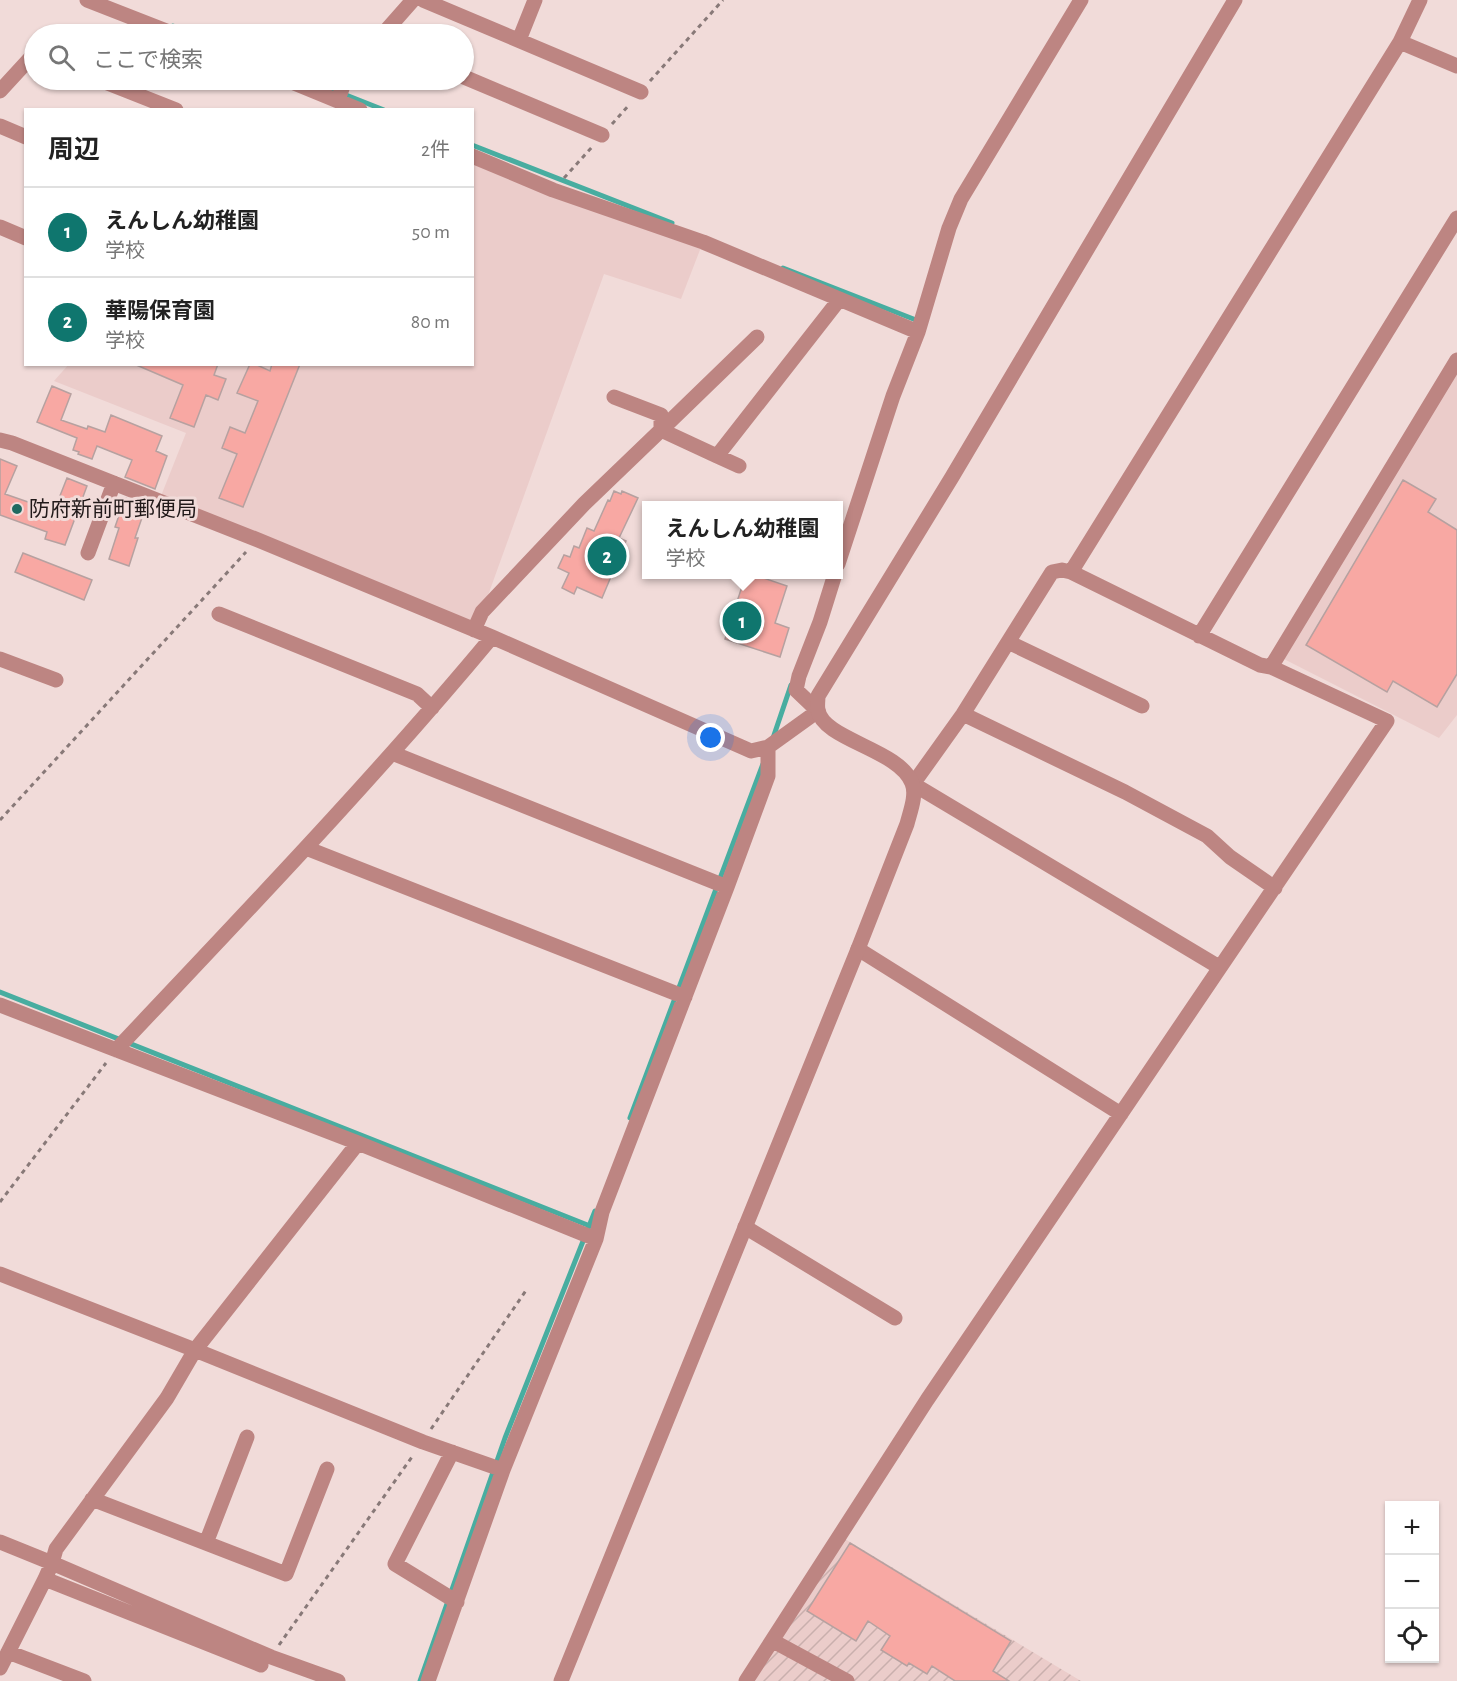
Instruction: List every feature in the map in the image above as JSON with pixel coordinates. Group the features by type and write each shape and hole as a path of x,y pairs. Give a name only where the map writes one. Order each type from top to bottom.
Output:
{"street":[{"path":"87,0 148,24"},
{"path":"392,24 413,0"},
{"path":"423,0 641,92"},
{"path":"519,40 535,0"},
{"path":"843,549 890,407 918,332 949,228 961,199 1081,0"},
{"path":"818,711 818,696 958,467 1235,0"},
{"path":"1071,572 1400,42 1420,0"},
{"path":"1400,42 1457,66"},
{"path":"0,91 24,65"},
{"path":"474,81 602,135"},
{"path":"125,90 171,108"},
{"path":"312,90 356,108"},
{"path":"338,100 342,90"},
{"path":"0,126 24,136"},
{"path":"474,157 553,190 703,242 918,332"},
{"path":"1199,636 1457,218"},
{"path":"0,227 24,237"},
{"path":"717,456 838,300"},
{"path":"474,630 482,612 584,504 757,337"},
{"path":"1271,667 1457,360"},
{"path":"614,397 661,415 661,430"},
{"path":"661,430 740,466"},
{"path":"0,440 258,540 492,637 751,751 768,747 818,711"},
{"path":"88,553 114,483"},
{"path":"561,1681 858,949 907,824 912,804 913,784 963,714 1052,572 1062,570 1071,572 1260,665 1271,667 1387,721 927,1400 746,1681"},
{"path":"833,579 796,690 818,711 826,725 889,759 904,770 913,784 1219,967"},
{"path":"219,614 417,694 432,708"},
{"path":"116,1050 306,848 432,708 492,637"},
{"path":"1008,642 1142,706"},
{"path":"0,659 56,680"},
{"path":"963,714 1125,792 1207,836 1230,857 1275,888"},
{"path":"428,1681 503,1470 596,1239 602,1212 768,776 768,747"},
{"path":"392,753 727,887"},
{"path":"306,848 685,997"},
{"path":"858,949 1120,1114"},
{"path":"0,1005 358,1143 596,1239"},
{"path":"0,1668 45,1580 56,1549 167,1398 195,1350 358,1143"},
{"path":"745,1227 895,1318"},
{"path":"0,1274 423,1442 503,1470"},
{"path":"206,1543 247,1437"},
{"path":"452,1452 395,1563 457,1602"},
{"path":"92,1500 286,1574 327,1469"},
{"path":"0,1542 52,1563 266,1661"},
{"path":"45,1580 266,1661 338,1681"},
{"path":"773,1641 847,1681"},
{"path":"8,1652 84,1681"}],"path":[{"path":"0,820 258,540"},
{"path":"0,1202 116,1050"},
{"path":"266,1661 423,1442 528,1289"}],"shaded area":[{"path":"474,156 703,242 681,299 604,274 474,630 159,501 186,433 54,381 67,366 474,366"},
{"path":"1457,363 1457,715 1439,738 1280,657"},
{"path":"840,1536 1081,1681 748,1681"}],"building":[{"path":"139,366 217,366 214,375 226,379 218,400 206,395 194,427 170,418 183,385"},
{"path":"249,366 259,366 270,371 271,366 299,366 243,507 219,498 237,454 222,448 230,427 245,433 258,401 237,393"},
{"path":"52,386 71,394 61,420 87,429 88,426 105,432 111,415 162,436 156,451 167,456 155,489 125,477 132,460 97,446 92,459 78,454 79,452 73,450 77,438 37,422"},
{"path":"0,459 17,466 5,494 54,511 67,478 87,486 65,545 45,539 47,532 0,515"},
{"path":"1403,480 1436,499 1428,512 1457,530 1457,674 1437,707 1393,681 1387,692 1306,645"},
{"path":"614,491 621,494 622,491 638,498 619,538 626,541 602,598 577,587 574,594 562,588 569,573 558,568 564,555 570,557 574,546 579,548 587,528 594,531"},
{"path":"125,498 146,506 135,538 138,538 129,566 109,559 119,528 115,527"},
{"path":"23,553 92,580 84,600 15,572"},
{"path":"744,579 767,579 787,586 775,623 789,628 780,657 725,639"},
{"path":"850,1543 1011,1641 993,1671 1009,1681 955,1681 932,1666 927,1674 909,1663 907,1666 881,1650 890,1636 868,1621 856,1641 807,1611"}],"waterway":[{"path":"333,90 379,108"},
{"path":"474,146 672,223"},
{"path":"783,268 916,320"},
{"path":"773,738 791,685"},
{"path":"630,1118 763,764"},
{"path":"0,992 590,1226"},
{"path":"420,1681 505,1438 595,1211"}],"place":[{"name":"防府新前町郵便局","path":"17,509"},
{"name":"華陽保育園","path":"607,556"},
{"name":"えんしん幼稚園","path":"742,621"}]}
